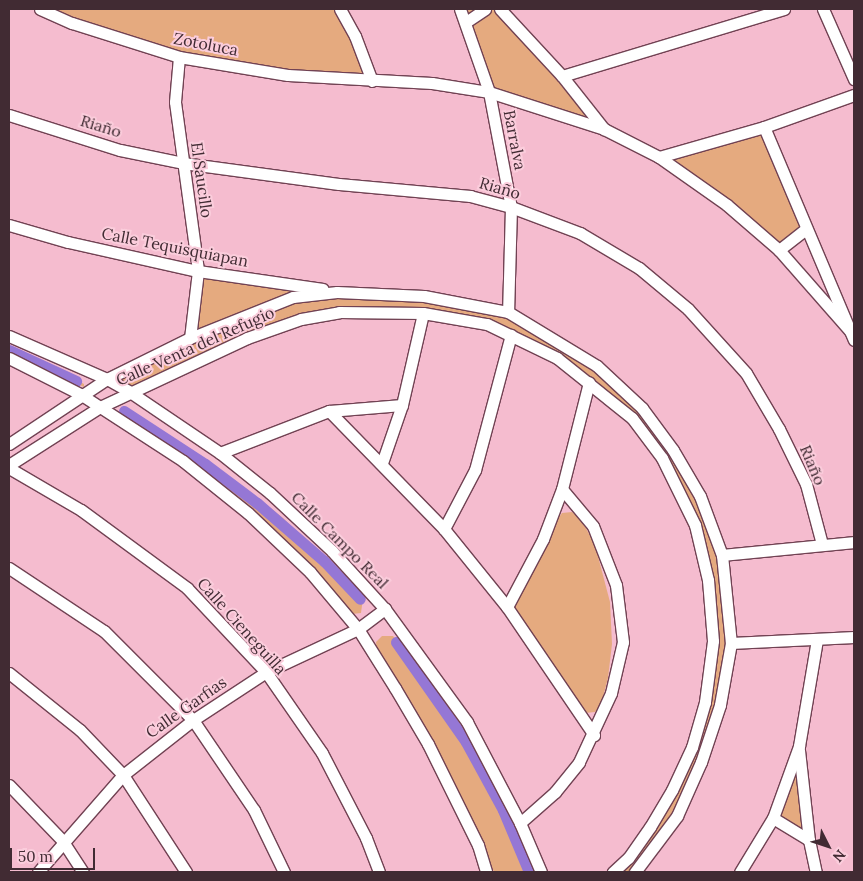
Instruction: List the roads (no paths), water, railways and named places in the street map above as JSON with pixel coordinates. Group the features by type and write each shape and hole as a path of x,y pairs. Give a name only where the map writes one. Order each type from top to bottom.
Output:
{"street":[{"name":"Zotoluca","path":"40,9 72,23 179,57 288,75 432,83 489,92 604,129 659,157 727,205 779,250 852,336"},
{"path":"340,9 355,36 372,81"},
{"name":"Barralva","path":"460,9 489,92 511,207 508,312"},
{"path":"466,22 485,9"},
{"path":"500,9 562,76 604,129"},
{"path":"562,76 784,9"},
{"path":"823,9 854,79"},
{"name":"El Saucillo","path":"179,57 175,102 198,271 190,338"},
{"path":"659,157 764,127 854,95"},
{"name":"Riaño","path":"9,115 120,150 183,163 339,184 470,196 511,207 580,233 639,268 688,309 746,373 779,429 806,484 822,544"},
{"path":"764,127 805,230 852,336"},
{"name":"Calle Tequisquiapan","path":"9,225 68,242 198,271 337,292"},
{"path":"779,250 805,230"},
{"path":"337,292 339,312"},
{"name":"Calle Venta del Refugio","path":"9,444 80,394 107,379 190,338 293,297 337,292 424,296 508,312 597,366 642,408 673,450 700,496 722,555 731,643 720,705 702,762 677,816 635,872"},
{"name":"Calle Venta del Refugio","path":"9,466 100,407 247,338 300,319 339,312 422,313 487,324 557,358 632,418 662,458 695,525 708,580 713,641 705,702 692,747 672,790 650,827 628,858 613,872"},
{"path":"382,463 402,405 422,313"},
{"path":"444,529 475,470 511,335"},
{"name":"Calle Campo Real","path":"9,336 107,379 130,392 220,453 270,493 332,551 385,609 466,722 520,823 541,872"},
{"path":"9,358 80,394 183,461 248,513 310,572 358,629 428,744 478,845 486,872"},
{"path":"507,607 543,538 562,490 589,382"},
{"path":"220,453 329,411 402,405"},
{"path":"329,411 382,463 444,529 507,607 594,735"},
{"name":"Calle Cieneguilla","path":"9,466 81,510 187,588 266,672 322,753 366,838 379,872"},
{"path":"520,823 555,792 579,762 594,735 610,694 622,642 617,594 594,526 562,490"},
{"path":"722,555 854,542"},
{"path":"9,568 104,631 193,720 254,810 284,872"},
{"name":"Calle Garfias","path":"38,872 62,840 123,775 193,720 266,672 358,629 385,609"},
{"path":"731,643 854,637"},
{"path":"740,872 773,818 799,746 817,640"},
{"path":"9,673 80,730 123,775 186,872"},
{"path":"799,746 809,840 816,872"},
{"path":"9,785 62,840 82,872"},
{"path":"773,818 809,840"}],"waterway":[{"path":"9,350 76,381"},
{"path":"124,411 205,464 257,503 324,561 360,599"},
{"path":"396,642 466,742 503,810 529,872"}]}
